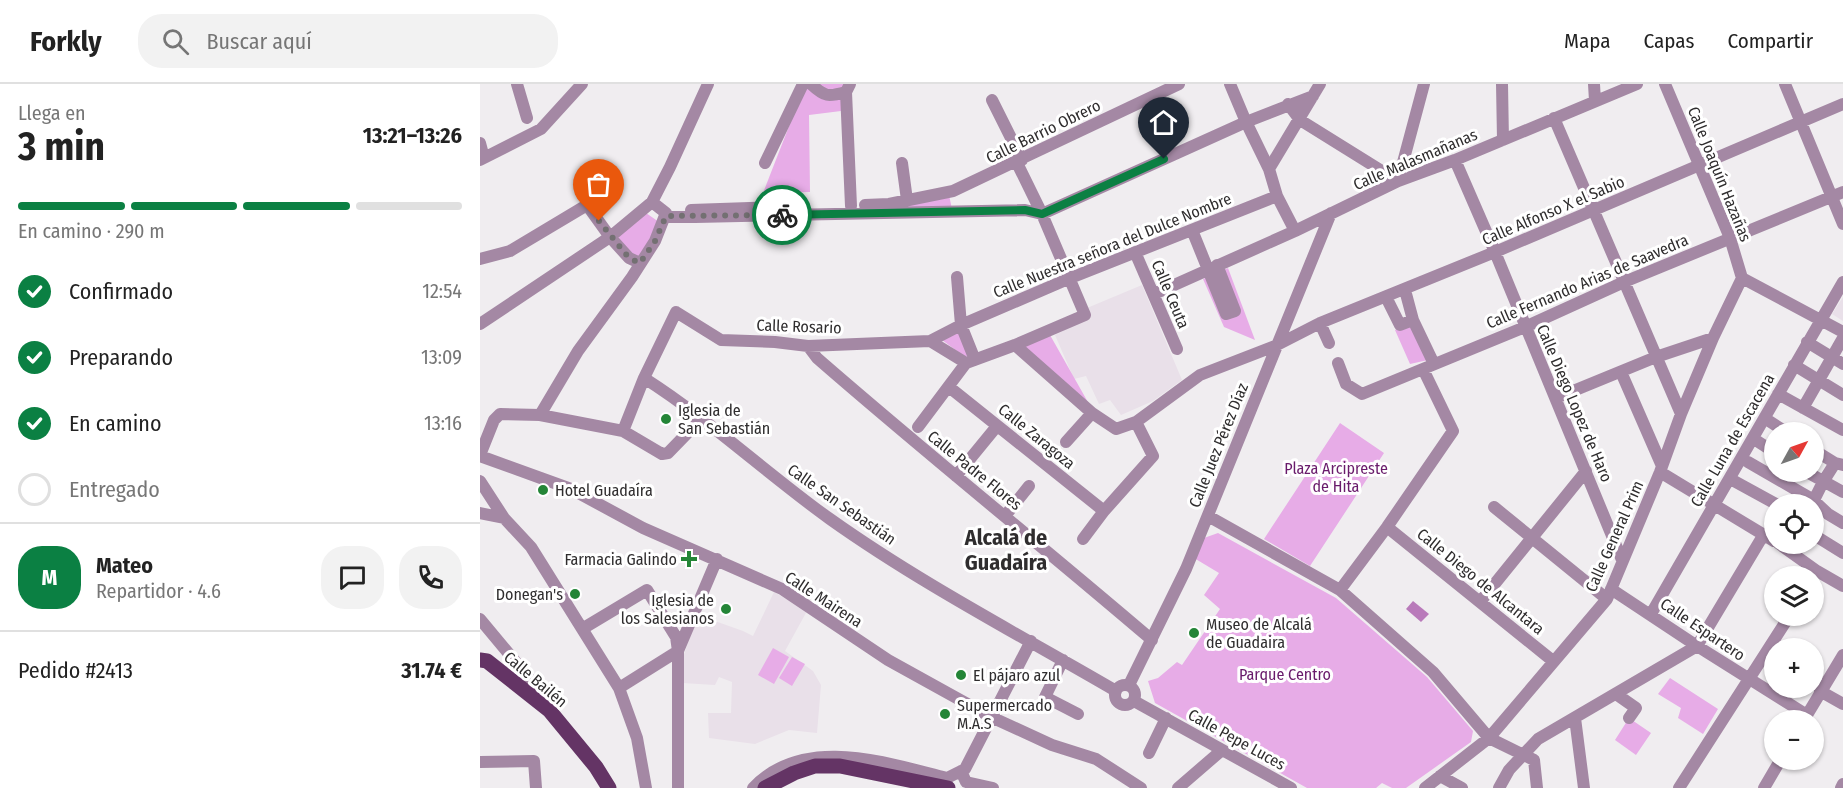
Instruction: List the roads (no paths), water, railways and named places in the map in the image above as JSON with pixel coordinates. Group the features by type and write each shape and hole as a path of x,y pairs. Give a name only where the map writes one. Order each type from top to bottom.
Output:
{"main road":[{"name":"Calle Bailén","path":"480,660 487,661 549,710 596,767 609,788"},
{"path":"765,788 794,772 815,766 859,765 948,783"}],"street":[{"path":"517,84 527,118"},
{"path":"480,324 610,237 652,202 708,84"},
{"path":"765,163 803,84"},
{"path":"811,84 823,95 832,96 848,88 851,206"},
{"name":"Calle Barrio Obrero","path":"666,215 711,208 889,204 953,192 1179,84"},
{"path":"1230,84 1269,169 1277,196 1295,231"},
{"path":"1269,169 1320,84"},
{"path":"1288,104 1300,120 1398,181 1424,84"},
{"path":"1502,84 1503,140"},
{"path":"1594,84 1595,101"},
{"name":"Calle Malasmañanas","path":"1154,294 1295,231 1398,181 1455,160 1637,84"},
{"name":"Calle Joaquín Hazañas","path":"1665,84 1730,238 1742,278"},
{"path":"1785,84 1843,224"},
{"path":"480,143 482,159 541,129 578,86"},
{"path":"652,202 666,215 695,218 1025,210 1042,214 1247,125 1288,104 1313,96"},
{"path":"918,427 970,361 1015,345 1085,315 992,100"},
{"name":"Calle Alfonso X el Sabio","path":"1136,422 1200,375 1275,346 1320,323 1496,252 1843,104"},
{"path":"1554,118 1681,414"},
{"name":"Calle Diego Lopez de Haro","path":"1455,160 1496,252 1622,560"},
{"path":"902,163 907,200"},
{"path":"953,192 956,211"},
{"name":"Calle Fernando Arias de Saavedra","path":"1338,363 1346,384 1362,394 1525,327 1624,282 1843,192"},
{"name":"Calle Nuestra señora del Dulce Nombre","path":"961,325 1068,279 1277,196"},
{"path":"480,259 510,251 587,205 610,237 629,258 640,263"},
{"name":"Calle Juez Pérez Díaz","path":"1129,685 1186,569 1331,213"},
{"path":"540,416 578,351 632,277 655,241 666,215"},
{"path":"1192,230 1213,267"},
{"name":"Calle Ceuta","path":"1135,252 1177,349"},
{"path":"957,277 961,325 970,361"},
{"path":"1742,278 1843,332"},
{"name":"Calle General Prim","path":"1425,788 1489,738 1609,594 1661,469 1681,414 1713,338 1742,278"},
{"name":"Calle Luna de Escacena","path":"1651,614 1843,282"},
{"path":"1340,590 1387,527 1453,431 1428,366 1405,290"},
{"path":"1386,297 1400,325 1413,320"},
{"name":"Calle Rosario","path":"644,378 676,312 721,340 808,346 930,341 961,325"},
{"path":"1320,323 1329,343"},
{"path":"1556,398 1656,357 1713,338"},
{"path":"1803,408 1819,381 1838,361 1843,338"},
{"path":"930,341 970,361"},
{"path":"1808,342 1838,361"},
{"path":"1015,345 1092,413 1116,429 1136,422 1153,456 1104,511 1083,539"},
{"name":"Calle Padre Flores","path":"808,346 817,358 909,439 1005,516 1152,640"},
{"path":"1794,365 1843,395"},
{"path":"1621,372 1661,469 1764,534"},
{"path":"623,431 644,378"},
{"name":"Calle San Sebastián","path":"644,378 675,398 830,519 936,587 1116,691"},
{"name":"Calle Zaragoza","path":"949,387 1104,511"},
{"path":"1778,394 1843,430"},
{"path":"1066,442 1092,413"},
{"path":"480,456 495,420 500,414 540,416 623,431 662,454 668,453 700,419"},
{"path":"956,476 997,426"},
{"path":"1757,441 1764,446"},
{"name":"Calle Mairena","path":"480,456 571,489 643,528 782,589 888,660 991,717 1052,745 1096,759 1141,788"},
{"path":"1824,456 1839,464 1824,481"},
{"path":"1748,462 1800,494"},
{"path":"1480,602 1586,471"},
{"path":"480,481 504,518 531,547 620,688 637,738 646,788"},
{"path":"1734,481 1764,497"},
{"path":"1817,494 1823,482 1843,492"},
{"path":"1005,516 1029,486"},
{"name":"Calle Espartero","path":"1494,507 1532,539 1609,594 1651,614 1793,710"},
{"path":"1824,511 1843,523"},
{"path":"480,513 504,518"},
{"path":"1208,516 1340,590 1433,672 1489,738 1534,760 1537,788"},
{"name":"Calle Diego de Alcantara","path":"1387,527 1553,661"},
{"path":"1824,542 1843,554"},
{"path":"1499,788 1509,770 1538,739 1697,646 1769,554"},
{"path":"1792,554 1806,566"},
{"path":"620,688 678,651 717,559"},
{"path":"1824,578 1843,586"},
{"path":"582,629 647,590 676,637 678,651 678,788"},
{"path":"480,620 544,696 549,710"},
{"path":"1679,788 1783,626"},
{"path":"948,783 965,769 1031,641"},
{"path":"1824,685 1843,655"},
{"path":"1063,660 1045,697 1078,714"},
{"path":"1122,685 1129,685 1135,690 1134,701 1128,705 1119,704 1115,697 1116,691 1122,685"},
{"path":"1824,693 1843,704"},
{"path":"1616,694 1636,708 1629,718"},
{"name":"Calle Pepe Luces","path":"1134,701 1291,788"},
{"name":"Calle Pepe Luces","path":"1149,753 1166,718"},
{"path":"1575,718 1584,788"},
{"path":"1178,788 1222,750"},
{"path":"753,788 760,780 777,770 815,757 841,756 859,765"},
{"path":"480,762 534,761 536,788"},
{"path":"1764,788 1775,770"},
{"path":"961,771 966,782 993,788"},
{"path":"1440,776 1462,788"},
{"path":"1840,788 1843,784"}],"place":[{"name":"Iglesia de San Sebastián","path":"666,419"},
{"name":"Hotel Guadaíra","path":"543,490"},
{"name":"Farmacia Galindo","path":"689,559"},
{"name":"Donegan's","path":"575,594"},
{"name":"Iglesia de los Salesianos","path":"726,609"},
{"name":"Museo de Alcalá de Guadaira","path":"1194,633"},
{"name":"El pájaro azul","path":"961,675"},
{"name":"Supermercado M.A.S","path":"945,714"}],"district":[{"name":"Alcalá de Guadaíra","path":"1006,550"}],"park label":[{"name":"Plaza Arcipreste de Hita","path":"1336,477"},
{"name":"Parque Centro","path":"1285,674"}]}
